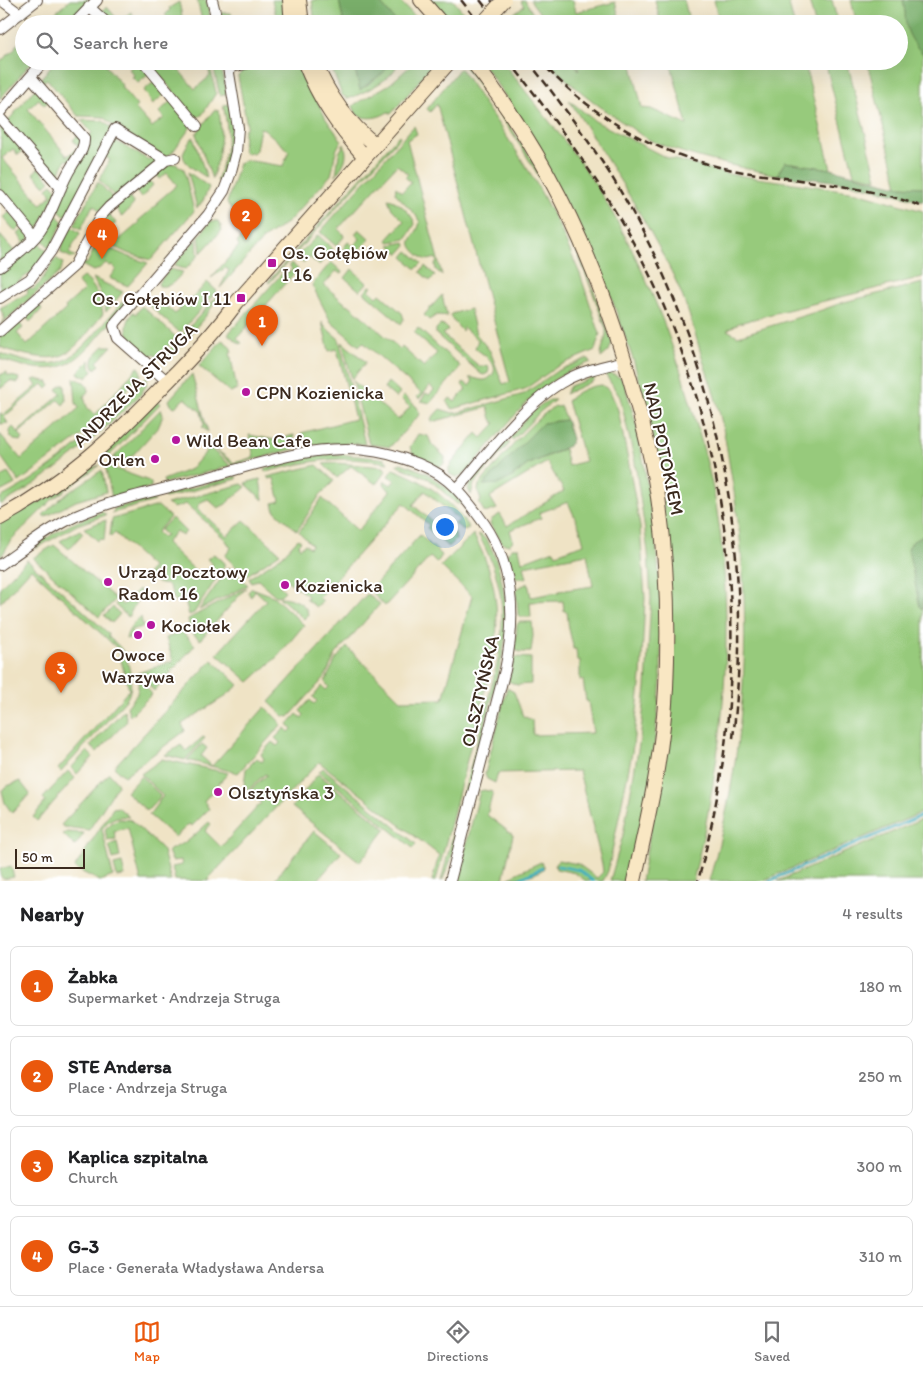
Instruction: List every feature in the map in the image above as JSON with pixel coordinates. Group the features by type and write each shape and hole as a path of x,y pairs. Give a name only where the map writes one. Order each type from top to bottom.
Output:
{"main road":[{"path":"290,0 291,15"},
{"path":"299,0 301,15"},
{"path":"421,0 434,15"},
{"path":"490,15 504,0"},
{"path":"308,70 316,90 331,116 366,157"},
{"path":"318,70 329,92 347,119 376,145"},
{"name":"ANDRZEJA STRUGA","path":"0,518 51,488 98,452 122,429 206,328 237,302 442,70"},
{"name":"NAD POTOKIEM","path":"479,70 503,102 558,195 601,288 617,330 646,437 658,497 664,551 667,624 666,689 654,791 634,881"},
{"name":"ANDRZEJA STRUGA","path":"0,508 35,489 79,457 165,379"}],"street":[{"path":"1,0 20,14 37,0"},
{"path":"212,0 216,15"},
{"path":"82,15 93,3 102,15"},
{"path":"0,29 15,18"},
{"path":"0,112 37,70"},
{"path":"150,70 197,126"},
{"path":"165,379 118,338 114,326 208,214 224,191 236,152 238,128 228,70"},
{"path":"0,267 35,237 45,222 69,171 82,150 84,138 31,77"},
{"path":"0,118 61,188"},
{"path":"0,298 30,279 51,251 115,129 170,159 109,208 100,217 74,266 0,329"},
{"path":"0,195 35,237"},
{"path":"457,489 518,420 549,391 580,374 625,361"},
{"name":"OLSZTYŃSKA","path":"0,565 40,536 62,523 101,506 317,450 359,448 395,455 425,466 447,480 457,489 483,521 499,552 508,584 512,620 512,637 505,670 450,881"},
{"name":"OLSZTYŃSKA","path":"0,573 21,551"}],"green space":[{"path":"70,0 90,0 76,15 52,15"},
{"path":"197,0 206,0 210,15 201,15"},
{"path":"272,0 287,0 288,15 276,15"},
{"path":"312,0 339,0 342,15 314,15"},
{"path":"339,0 378,0 390,15 342,15"},
{"path":"378,0 399,0 413,15 390,15"},
{"path":"428,0 453,0 465,15 442,15"},
{"path":"525,0 534,15 511,15 524,6 521,2"},
{"path":"530,0 573,0 576,12 615,2 619,15 541,15"},
{"path":"655,0 684,0 688,15 659,15"},
{"path":"714,0 788,0 792,15 718,15"},
{"path":"809,0 832,0 836,15 813,15"},
{"path":"851,0 923,0 923,187 898,186 869,70 908,70 908,15 855,15"},
{"path":"903,0 923,0 923,54 908,31 908,15 905,15"},
{"path":"179,2 182,15 165,15 170,10 169,8"},
{"path":"107,7 114,15 104,15 101,12"},
{"path":"220,13 231,13 232,15 220,15"},
{"path":"15,49 15,70 25,70 0,99 0,62"},
{"path":"48,70 109,70 137,106 135,108 152,127 164,118 159,112 172,100 191,124 190,128 172,153 166,157 116,128 103,117 78,116 47,79 41,83 42,77"},
{"path":"130,70 146,70 149,74 138,83 132,77 134,75"},
{"path":"155,70 179,70 195,89 210,76 209,70 211,70 216,93 202,115 195,116"},
{"path":"214,70 222,70 227,94 220,96"},
{"path":"244,70 302,70 326,119 342,141 336,153 331,175 288,222 263,239 220,288 229,270 225,268 211,278 239,246 237,243 252,221 231,209 227,203 239,163 245,160 283,166 289,151 264,129 260,128 256,150 253,153 245,153 243,150 244,130 247,126 238,76"},
{"path":"332,70 355,70 360,89 383,70 394,70 382,82 368,90 348,99 342,95"},
{"path":"355,70 385,70 383,73 360,90"},
{"path":"406,70 428,70 391,114 388,112 381,116 369,118 357,115 353,106 355,104 390,84"},
{"path":"458,70 461,70 517,152 559,226 580,274 600,334 595,350 558,366 525,389 453,409 447,402 450,398 455,402 466,389 462,385 464,382 469,386 473,381 469,378 486,380 494,372 494,368 488,358 475,348 478,340 463,327 462,331 451,318 451,314 470,309 476,334 490,351 503,384 510,382 437,104 430,112 427,109"},
{"path":"467,70 469,70 522,144 566,223 586,270 612,342 609,351 601,358 606,329 567,229 538,175 488,98"},
{"path":"487,70 509,70 573,152 610,209 650,288 661,315 689,398 711,478 722,552 725,599 726,647 724,694 712,788 693,881 641,881 665,753 663,490 658,458 634,362 608,288 592,252 514,109"},
{"path":"556,70 633,70 642,108 651,109 687,125 672,70 806,70 831,169 785,162 777,175 682,152 646,138 607,112"},
{"path":"827,70 849,70 877,179 854,174"},
{"path":"155,81 166,93 153,104 144,90"},
{"path":"36,89 49,101 44,105 39,99 28,109 67,156 79,147 73,140 78,135 82,141 73,160 66,160 56,180 8,121"},
{"path":"569,100 595,121 665,157 728,174 857,192 923,211 923,277 779,312 739,323 727,330 738,336 844,302 923,283 923,812 762,881 709,881 732,779 744,676 743,571 738,520 721,418 691,321 673,276 634,203"},
{"path":"229,104 232,134 230,151 223,180 217,181 227,144 227,127 223,105"},
{"path":"214,110 219,111 221,138 212,179 196,134"},
{"path":"81,120 103,121 113,129 66,216 64,216 56,206 90,141 87,138 92,133"},
{"path":"1,126 23,151 18,155 13,149 2,158 41,204 52,195 47,188 52,184 57,190 37,232 0,191"},
{"path":"414,126 417,134 407,140 442,275 436,270 435,265 437,261 435,258 429,260 420,256 411,246 411,240 420,222 395,193 396,187 402,192 411,182 405,177 408,174 397,165 338,229 344,237 336,246 320,232"},
{"path":"399,135 400,137 269,283 268,282"},
{"path":"193,137 207,178 191,167 184,159 184,151"},
{"path":"112,139 149,160 153,154 162,160 116,198 99,180 110,160 104,156"},
{"path":"344,144 345,160 336,175 339,153"},
{"path":"785,162 831,169 898,186 923,187 923,201 851,183 777,175"},
{"path":"176,164 184,169 194,211 151,260 127,253 93,237 108,213 116,223 109,228 119,240 139,223 138,221 158,204 157,202 177,185 167,173 160,179 155,173 162,167"},
{"path":"39,168 50,181 45,186 33,173"},
{"path":"188,172 209,187 203,201 197,208"},
{"path":"148,179 153,185 141,198 135,190"},
{"path":"98,182 114,199 100,211 93,205 81,229 74,225"},
{"path":"128,196 134,204 122,217 115,207"},
{"path":"388,199 400,205 414,220 415,224 406,239 390,242 387,240 404,221 392,209"},
{"path":"53,211 63,222 50,248 40,237"},
{"path":"10,212 22,226 15,231 3,217"},
{"path":"211,221 218,221 222,230 201,253 199,236"},
{"path":"70,226 80,233 69,253 76,257 72,258 61,253 61,248"},
{"path":"24,229 30,238 0,265 0,235 14,251 24,242 18,234"},
{"path":"359,229 370,239 356,254 349,255 345,252 344,247 348,242 353,246 360,239 355,234"},
{"path":"318,235 333,249 319,265 309,257 303,263 296,257"},
{"path":"197,238 198,256 186,269 173,266"},
{"path":"36,240 47,251 33,271 0,295 0,270"},
{"path":"405,242 406,246 399,254 390,245"},
{"path":"97,243 148,263 128,286 111,279 110,277 116,269 112,265 110,266 106,263 93,271 80,264 81,262 87,264"},
{"path":"408,251 422,263 416,269 403,257"},
{"path":"56,258 63,263 60,272 0,325 5,319 0,308 28,293 27,290 30,288 32,290 40,283"},
{"path":"331,262 342,272 341,274 336,271 324,285 400,349 402,347 424,367 437,353 414,333 418,328 459,365 460,368 430,403 421,401 426,393 429,395 434,390 430,386 419,399 417,397 421,393 363,342 359,346 331,322 312,285"},
{"path":"291,263 298,269 237,338 242,343 240,344 228,334 285,270 289,273 292,269 289,265"},
{"path":"425,266 435,275 430,281 420,272"},
{"path":"170,269 183,272 170,285 159,286 158,283"},
{"path":"352,269 367,283 360,291 345,278"},
{"path":"83,277 94,288 103,314 76,346 65,354 50,358 23,354 0,347 0,335 16,319 23,328 17,333 27,345 84,290 77,282"},
{"path":"93,278 123,292 106,312 104,301"},
{"path":"207,282 217,291 180,333 143,300 149,297 158,299 175,314"},
{"path":"370,286 372,287 369,290 377,297 380,294 402,313 404,319 401,324 364,292"},
{"path":"219,294 205,317 186,339 182,335"},
{"path":"442,295 447,316 437,315 429,320 424,315"},
{"path":"35,301 42,309 30,322 23,313"},
{"path":"122,302 126,305 97,338 81,355 65,365 41,368 24,366 0,359 0,353 24,361 41,364 58,363 65,360 80,350"},
{"path":"142,306 176,337 158,358 153,354 150,357 130,338 128,332 127,326 133,312 136,314"},
{"path":"322,322 339,339 365,444 329,443 308,446 301,433 355,419 337,349 329,351"},
{"path":"440,325 445,326 449,330 442,334 480,367 488,365 488,373 481,374 436,334 436,329"},
{"path":"179,339 183,343 170,356 162,358"},
{"path":"222,340 230,346 232,352 230,352 237,390 230,392 199,366"},
{"path":"342,342 366,362 352,379"},
{"path":"104,346 112,346 97,362 100,365 95,369 93,359"},
{"path":"589,359 591,362 570,371 552,382 520,409 464,474 457,477 449,474 451,464 477,433 482,438 495,424 491,419 488,407 432,422 431,419 440,409 453,413 460,412 524,394 557,371"},
{"path":"90,360 90,367 93,370 87,378 78,372"},
{"path":"138,367 140,368 141,375 85,433 19,482 0,455 0,434 21,459 79,408 76,403 74,378 88,386 88,391 84,397 87,407 95,415"},
{"path":"7,372 7,375 19,378 18,383 10,381 0,389 0,375"},
{"path":"610,373 621,378 624,382 636,424 656,544 661,594 661,681 650,787 629,881 610,881 623,835 640,739 646,688 651,598 648,552 635,462 620,397 605,374"},
{"path":"192,374 208,432 202,427 204,425 201,412 185,398 175,407 171,405 169,400"},
{"path":"147,376 147,384 141,394 91,440 57,468 20,494 0,505 0,498 41,473 79,444"},
{"path":"595,377 593,381 565,394 570,386"},
{"path":"33,380 49,382 50,386 47,389 43,384 4,417 8,423 0,424 0,413 3,415 37,386"},
{"path":"353,381 398,420 410,407 401,399 404,396 417,407 420,414 390,447 369,444"},
{"path":"388,382 400,393 396,398 384,388"},
{"path":"65,385 66,401 63,405 58,400 19,433 23,439 21,441 14,440 10,436 10,430 13,427 18,432 61,394 57,389"},
{"path":"602,385 610,391 618,410 640,527 645,598 641,677 632,753 608,871 603,881 586,881 575,873 556,869 555,865 558,860 578,864 597,878 603,872 579,771 498,773 495,783 487,779 485,774 507,688 514,692 523,716 532,720 533,735 593,733 583,680 580,680 580,660 577,660 576,649 573,649 567,612 564,611 563,601 530,602 531,617 520,617 518,615 516,592 518,588 528,583 531,597 593,586 587,554 524,566 527,578 517,578 506,555 512,548 519,548 522,562 554,550 556,554 584,544 580,529 568,502 539,513 541,518 510,530 513,541 509,545 502,543 490,524 492,519 500,514 507,526 564,491 547,462 490,497 497,509 485,513 479,503 481,501 478,490 479,485 534,422 555,406 560,406 566,420 543,423 512,477 527,465 564,449 568,466 585,461 567,401 583,390"},
{"path":"550,400 555,400 541,411 513,440 511,439 511,436 539,406"},
{"path":"158,401 160,404 108,457 105,451"},
{"path":"161,409 163,415 159,426 132,456 123,461 113,458"},
{"path":"566,420 572,439 569,446 527,465 512,477 499,484 483,485 543,423"},
{"path":"418,434 428,436 432,445 445,457 442,465 439,467 413,454 410,447"},
{"path":"249,435 275,440 294,435 294,449 233,465 214,449 234,463 254,457"},
{"path":"505,442 510,443 474,484 471,495 468,489 472,480"},
{"path":"212,445 213,451 231,466 164,483 163,480 191,469"},
{"path":"336,454 380,458 385,459 388,463 340,459 298,464 266,472 265,470 266,468 310,457"},
{"path":"336,463 384,467 386,471 376,484 351,466 337,478 323,464"},
{"path":"401,463 427,473 463,503 457,504 429,479 396,465"},
{"path":"100,465 53,499 11,540 0,559 0,522 53,495 88,469"},
{"path":"105,465 149,481 151,487 112,498"},
{"path":"317,465 334,481 320,495 297,531 275,511 273,503 280,501 274,478 269,479 267,477"},
{"path":"393,469 416,479 436,492 445,499 469,528 464,530 455,524 459,520 425,491 413,505 447,534 451,530 455,533 456,540 450,546 447,546 427,528 429,525 404,503 319,598 323,601 316,607 306,599 308,596 285,579 279,585 285,591 281,595 276,596 258,580 251,582 249,578 282,556 298,539 301,541 298,544 300,548 305,544 310,548 312,545 299,532 322,498 358,531 390,491 384,484 385,481 391,485 395,480 388,476"},
{"path":"102,470 106,492 76,501 45,517 43,515 62,497"},
{"path":"8,473 15,484 0,492 0,477"},
{"path":"236,476 237,479 164,497 165,495"},
{"path":"260,479 263,500 245,483"},
{"path":"242,484 246,487 226,504 218,508 208,499 201,502 197,508 227,536 244,520 280,553 246,576 225,556 231,548 225,539 186,504 174,508 167,504"},
{"path":"152,499 155,501 112,513 115,508"},
{"path":"158,506 170,517 157,532 163,538 166,535 160,530 172,518 186,532 182,536 176,531 166,543 201,576 213,564 207,559 214,554 224,563 224,567 194,613 189,615 185,600 174,601 169,586 153,580 155,577 157,580 160,577 153,571 151,578 147,574 152,567 115,533 111,537 110,535 112,519"},
{"path":"102,512 106,515 77,525 35,549 40,543 56,532"},
{"path":"106,520 104,540 100,539 98,541 84,528"},
{"path":"80,530 83,533 69,549 60,541"},
{"path":"473,534 486,563 494,591 497,620 495,651 436,881 432,881 439,855 319,762 208,879 209,881 175,880 172,867 182,865 181,860 172,861 168,851 189,840 209,822 211,824 205,831 221,847 261,803 249,791 267,775 265,774 248,790 244,785 246,769 257,758 262,762 264,759 261,754 272,742 277,746 280,743 275,738 285,728 289,732 292,729 288,724 297,714 302,718 304,715 300,711 310,700 314,704 317,701 313,697 322,686 326,690 329,687 325,682 336,659 347,647 401,700 443,699 472,596 441,566"},
{"path":"478,534 491,547 496,560 503,588 507,629 500,666 451,860 441,881 497,664 502,629 501,597 498,581"},
{"path":"420,535 442,555 437,563 430,557 385,606 370,590"},
{"path":"923,536 923,609 920,607 908,549 913,541"},
{"path":"54,545 116,599 99,617 33,558"},
{"path":"27,560 109,634 108,636 121,648 129,668 131,682 129,695 126,700 61,772 58,769 129,690 118,649 31,569 0,603 0,587"},
{"path":"229,567 248,585 199,610"},
{"path":"246,588 200,640 190,631 188,619"},
{"path":"252,588 273,596 304,625 278,656 249,682 217,654 266,600 255,590 251,597 248,592"},
{"path":"139,589 138,597 128,617 115,605 118,601 123,605"},
{"path":"367,594 380,604 336,654 325,677 289,717 284,716 269,702"},
{"path":"279,597 301,603 308,614 304,619"},
{"path":"113,607 120,614 112,623 104,616"},
{"path":"141,617 143,627 131,630 133,637 126,639 131,626"},
{"path":"519,622 532,622 531,652 515,650 517,625"},
{"path":"182,632 195,645 154,691 144,680 148,677 146,674 141,677 138,673 173,661 166,638"},
{"path":"515,657 531,658 531,684 517,685 508,681"},
{"path":"212,660 239,685 182,724 185,731 124,776 114,767"},
{"path":"139,679 152,694 130,716 127,707 137,694"},
{"path":"265,707 281,725 238,773 187,760 202,744 207,748 201,756 212,766"},
{"path":"124,710 127,721 97,752 90,746"},
{"path":"203,737 205,738 185,760 165,755 181,745 186,751"},
{"path":"87,751 93,757 77,774 71,768"},
{"path":"162,759 228,773 204,801 209,809 192,826 189,824 175,837 149,815 163,796 141,774"},
{"path":"323,768 416,844 413,848 319,772"},
{"path":"68,771 75,778 37,821 33,817 46,801 43,798"},
{"path":"109,773 118,785 89,830 61,825"},
{"path":"318,774 386,829 360,862 292,807"},
{"path":"141,776 160,795 147,811 126,792"},
{"path":"20,781 30,794 12,813 5,803 2,791 5,787"},
{"path":"480,791 493,792 487,815 513,835 503,879 457,881"},
{"path":"118,807 129,817 113,818 102,829 113,876 100,881 75,867 113,808"},
{"path":"120,819 131,820 160,847 163,851 171,881 141,881 128,828 114,831 116,839 107,840 105,829 114,821"},
{"path":"923,819 923,881 778,881"},
{"path":"314,831 341,853 317,881 277,881 275,879"},
{"path":"67,832 84,833 75,846 63,834"},
{"path":"117,842 120,857 113,859 109,845"},
{"path":"541,862 544,868 529,876 508,879"},
{"path":"122,863 125,876 117,877 114,865"},
{"path":"11,866 14,877 3,879 0,875 0,869"}],"waterway":[{"path":"769,881 923,815"},
{"path":"558,866 579,870 593,881"},
{"path":"515,881 542,868"}],"railway":[{"path":"461,0 473,15"},
{"path":"480,0 492,15"},
{"path":"491,0 503,15"},
{"path":"516,70 572,146 602,190 629,235 655,287 678,341 696,396 711,453 722,511 729,570 730,686 719,784 710,833 698,881"},
{"path":"535,70 610,174 646,238 676,305 701,374 719,445 732,517 738,591 739,664 733,738"},
{"path":"549,70 607,119 659,147 686,157 744,172 857,189 923,207"}],"place":[{"name":"STE Andersa","path":"246,240"},
{"name":"G-3","path":"102,259"},
{"name":"Os. Gołębiów I 16","path":"272,263"},
{"name":"Os. Gołębiów I 11","path":"241,298"},
{"name":"Żabka","path":"262,346"},
{"name":"CPN Kozienicka","path":"246,392"},
{"name":"Wild Bean Cafe","path":"176,440"},
{"name":"Orlen","path":"155,459"},
{"name":"Urząd Pocztowy Radom 16","path":"108,582"},
{"name":"Kozienicka","path":"285,585"},
{"name":"Kociołek","path":"151,625"},
{"name":"Owoce Warzywa","path":"138,635"},
{"name":"Kaplica szpitalna","path":"61,693"},
{"name":"Olsztyńska 3","path":"218,792"}]}
